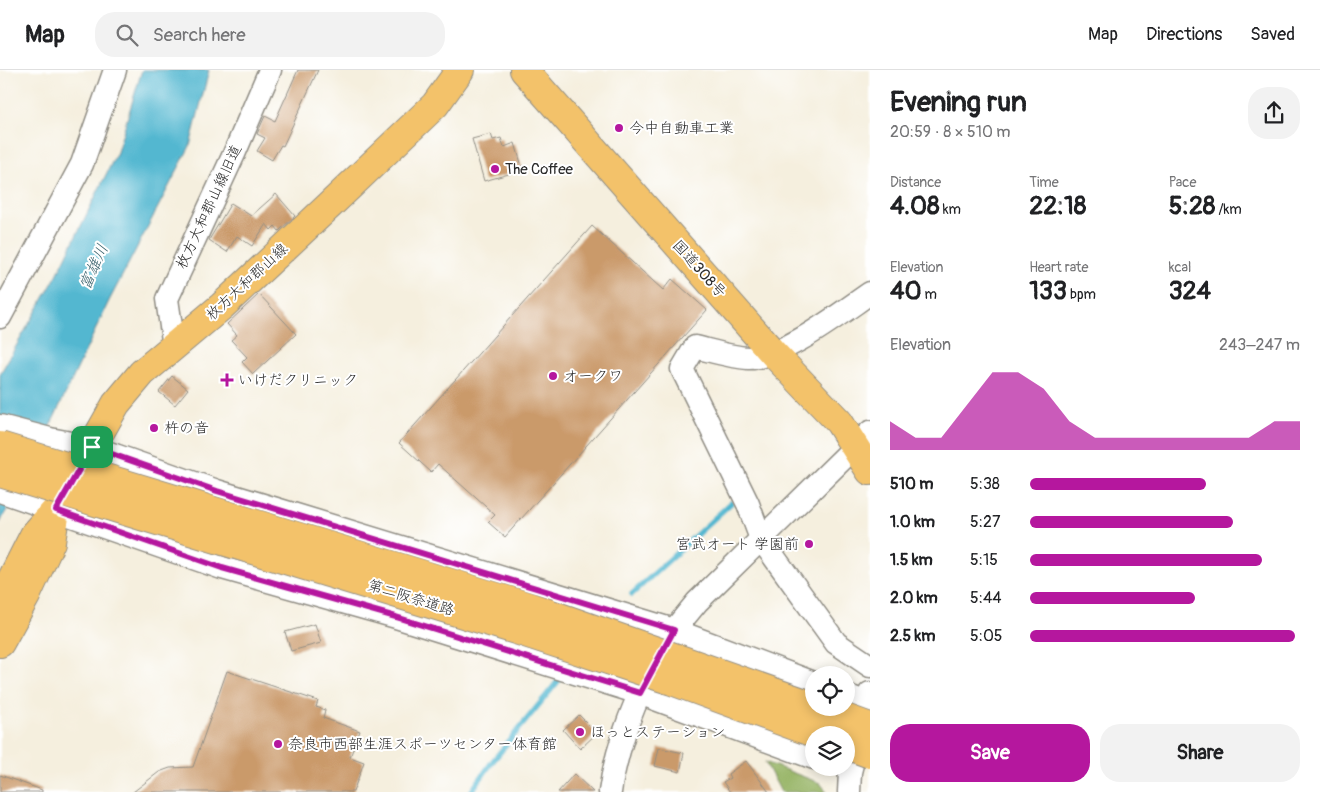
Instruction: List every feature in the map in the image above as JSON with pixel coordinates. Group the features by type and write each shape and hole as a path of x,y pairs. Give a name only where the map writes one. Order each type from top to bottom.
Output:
{"main road":[{"name":"枚方大和郡山線","path":"0,643 26,596 51,542 56,510 82,445 142,372 222,306 435,105 460,70"},
{"name":"国道308号","path":"524,70 773,353 839,422 863,440 870,471"},
{"name":"第二阪奈道路","path":"0,446 532,607 805,703"},
{"name":"第二阪奈道路","path":"0,473 522,632 672,681 805,730"},
{"name":"枚方大和郡山線","path":"0,602 34,535 56,510"},
{"path":"855,748 870,754"}],"street":[{"path":"0,317 82,164 115,70"},
{"name":"枚方大和郡山線旧道","path":"174,347 167,299 234,154 270,70"},
{"path":"870,293 805,336 773,353 749,358 695,347 682,370 748,504 761,539 836,644 870,666"},
{"path":"0,426 82,445 217,491 674,630 805,680"},
{"path":"610,792 613,771 640,693 674,630 698,602 863,440"},
{"path":"0,491 222,568 396,617 640,693 805,755"},
{"path":"852,778 864,705"}],"green space":[{"path":"765,762 820,783 827,792 781,792"}],"water":[{"name":"富雄川","path":"142,70 209,70 190,146 109,301 55,416 0,523 0,374 57,275 117,152"}],"building":[{"path":"298,70 318,70 283,146 281,145 272,160 257,151 265,138 257,134 265,116 275,121"},
{"path":"491,134 493,140 501,138 504,147 515,143 523,170 484,181 472,139"},
{"path":"276,194 295,216 279,231 275,226 271,230 266,224 252,246 237,236 227,252 209,240 231,203 251,216"},
{"name":"オークワ","path":"592,226 663,290 672,279 707,310 505,537 488,522 495,515 438,464 431,472 399,443"},
{"path":"259,294 296,334 253,374 242,362 247,357 231,340 237,335 227,324"},
{"path":"172,376 188,389 175,405 159,392"},
{"path":"315,624 321,643 291,651 285,632"},
{"name":"奈良市西部生涯スポーツセンター体育館","path":"227,671 318,701 316,707 325,710 323,718 360,731 350,757 364,762 353,792 133,792 159,772 170,768 193,767"},
{"name":"ほっとステーション","path":"579,715 597,733 580,749 563,730"},
{"path":"659,748 684,753 680,772 655,766"},
{"path":"746,761 769,792 730,792 723,782 730,778 728,774"},
{"path":"574,774 593,792 558,792"},
{"path":"0,775 42,790 42,792 0,792"}],"waterway":[{"path":"632,594 731,503"},
{"path":"471,792 492,762 559,680"}],"place":[{"name":"今中自動車工業","path":"619,128"},
{"name":"The Coffee","path":"495,169"},
{"name":"オークワ","path":"553,376"},
{"name":"いけだクリニック","path":"227,380"},
{"name":"杵の音","path":"154,428"},
{"name":"宮武オート 学園前","path":"809,544"},
{"name":"ほっとステーション","path":"580,732"},
{"name":"奈良市西部生涯スポーツセンター体育館","path":"278,744"}],"route":[{"path":"92,447 217,491 674,630 640,693 396,617 222,568 56,510 92,447"}]}
